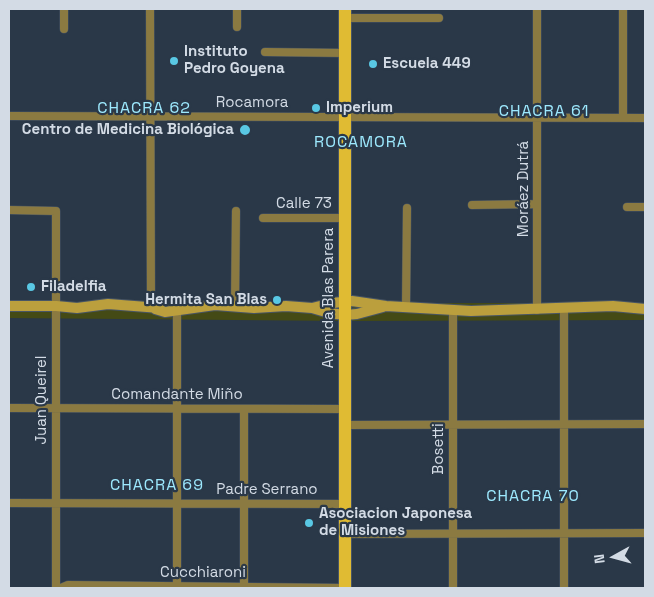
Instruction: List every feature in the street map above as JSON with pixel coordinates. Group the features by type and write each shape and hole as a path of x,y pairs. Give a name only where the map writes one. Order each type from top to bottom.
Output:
{"main road":[{"name":"Avenida Blas Parera","path":"345,13 345,588"},
{"path":"312,308 345,301 358,301 386,306 471,311 613,306 645,309"},
{"path":"9,306 77,308 108,304 153,308 165,312 175,309 215,305 254,308 286,306 312,308 345,315 357,314 386,306"}],"street":[{"path":"64,9 64,29"},
{"path":"150,9 153,308"},
{"path":"237,9 237,28"},
{"name":"Moráez Dutrá","path":"537,9 537,310"},
{"path":"623,9 623,118"},
{"path":"345,13 439,18"},
{"path":"265,52 345,53"},
{"name":"Rocamora","path":"9,116 645,118"},
{"path":"472,205 537,204"},
{"path":"627,207 645,207"},
{"path":"406,307 407,208"},
{"name":"Juan Queirel","path":"9,210 56,211 56,588"},
{"path":"235,306 236,211"},
{"name":"Calle 73","path":"263,218 345,218"},
{"path":"564,308 564,588"},
{"path":"175,309 177,587"},
{"name":"Bosetti","path":"453,310 453,588"},
{"name":"Comandante Miño","path":"9,408 345,409"},
{"path":"244,409 244,587"},
{"path":"345,425 645,424"},
{"name":"Padre Serrano","path":"9,503 345,504"},
{"path":"345,534 645,533"},
{"name":"Cucchiaroni","path":"61,588 68,586 345,588"}],"green space":[{"path":"9,300 56,303 645,303 645,320 345,321 9,318"}],"place":[{"name":"Instituto Pedro Goyena","path":"174,61"},
{"name":"Escuela 449","path":"373,64"},
{"name":"Imperium","path":"316,108"},
{"name":"Centro de Medicina Biológica","path":"245,130"},
{"name":"Filadelfia","path":"31,287"},
{"name":"Hermita San Blas","path":"277,300"},
{"name":"Asociacion Japonesa de Misiones","path":"309,523"}],"district":[{"name":"CHACRA 62","path":"144,109"},
{"name":"CHACRA 61","path":"544,112"},
{"name":"ROCAMORA","path":"361,143"},
{"name":"CHACRA 69","path":"157,486"},
{"name":"CHACRA 70","path":"533,497"}]}
